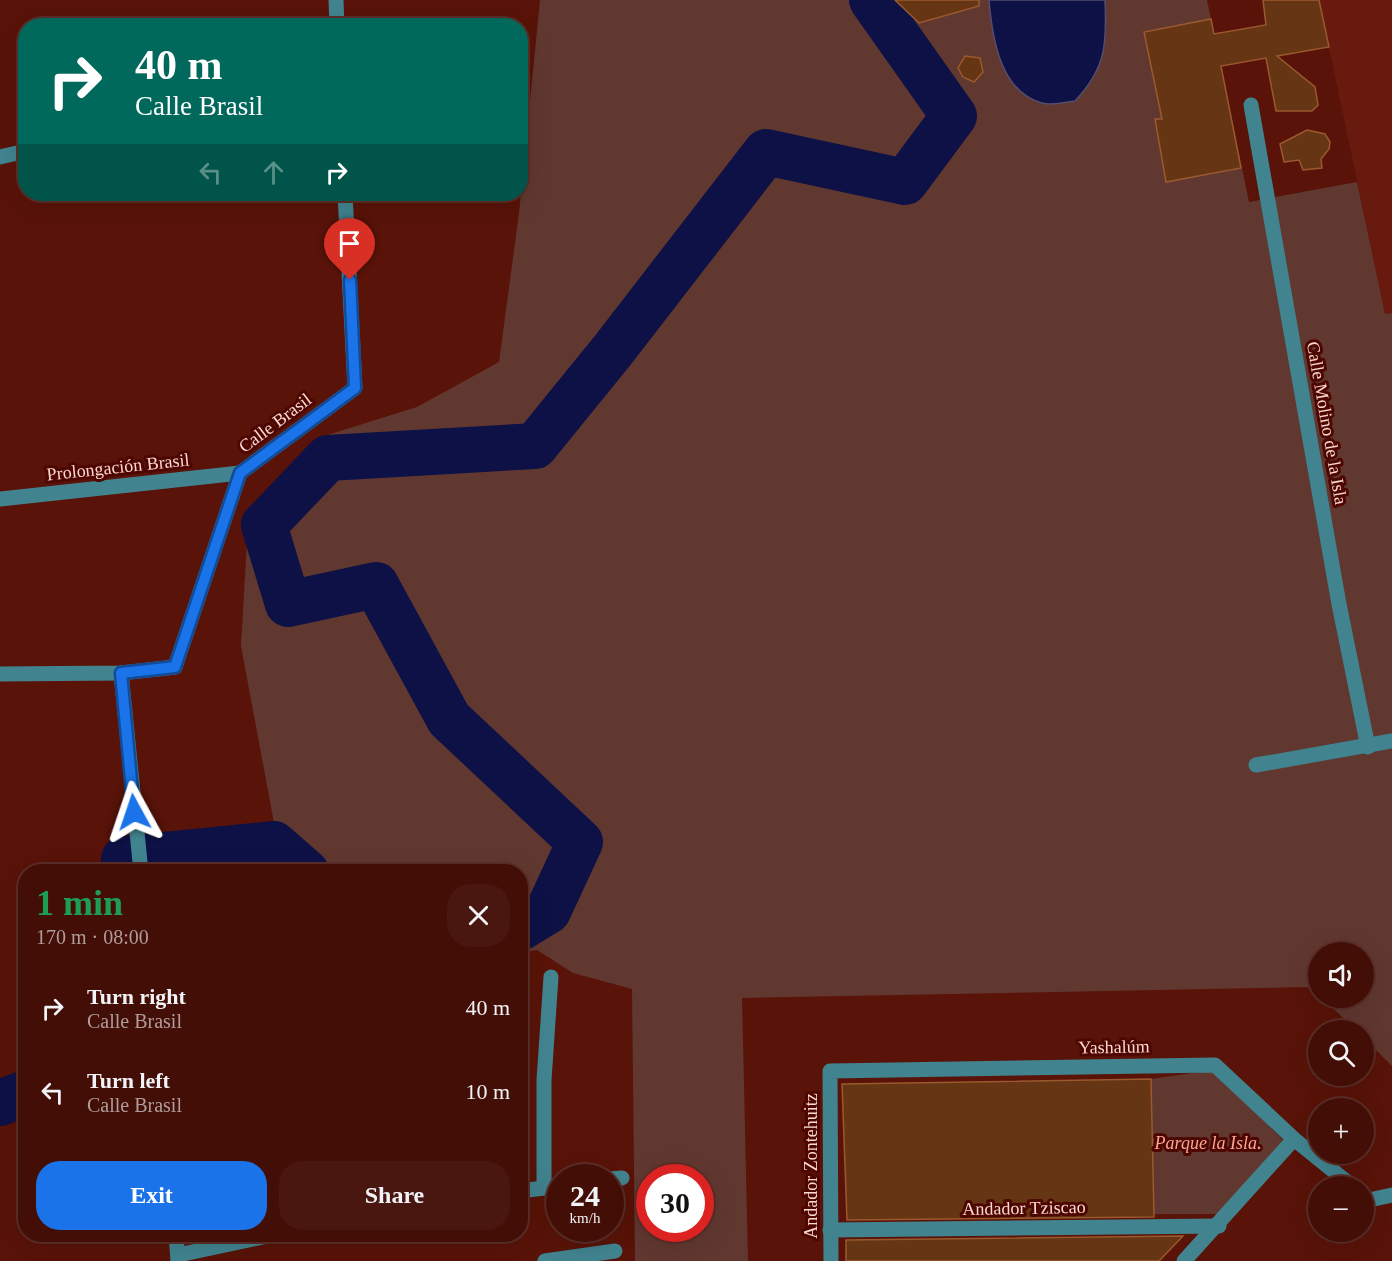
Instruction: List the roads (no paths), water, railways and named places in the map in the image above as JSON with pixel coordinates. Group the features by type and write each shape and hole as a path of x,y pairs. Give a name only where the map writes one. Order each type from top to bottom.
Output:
{"street":[{"path":"336,0 337,18"},
{"name":"Calle Molino de la Isla","path":"1251,105 1339,604 1368,747"},
{"path":"0,157 18,153"},
{"name":"Calle Brasil","path":"121,673 175,667 240,473 355,388 345,201"},
{"name":"Prolongación Brasil","path":"0,499 240,473"},
{"path":"0,674 121,673 140,864"},
{"path":"1256,765 1392,741"},
{"path":"528,1190 544,1188 544,1080 550,977"},
{"name":"Yashalúm","path":"830,1071 1215,1065 1294,1139 1340,1176"},
{"name":"Andador Zontehuitz","path":"830,1071 831,1261"},
{"path":"1184,1261 1219,1226 1294,1139"},
{"path":"1374,1197 1392,1195"},
{"name":"Andador Tziscao","path":"830,1230 1219,1226"},
{"path":"177,1242 178,1258 244,1242"},
{"path":"545,1261 615,1251"}],"waterway":[{"path":"528,923 548,911 580,842 449,719 376,585 288,604 264,525 328,458 535,446 613,350 766,152 905,182 954,116 872,0"},
{"path":"124,864 124,859 274,844 297,864"},
{"path":"0,1103 18,1096"}],"park label":[{"name":"Parque la Isla.","path":"1208,1143"}]}
